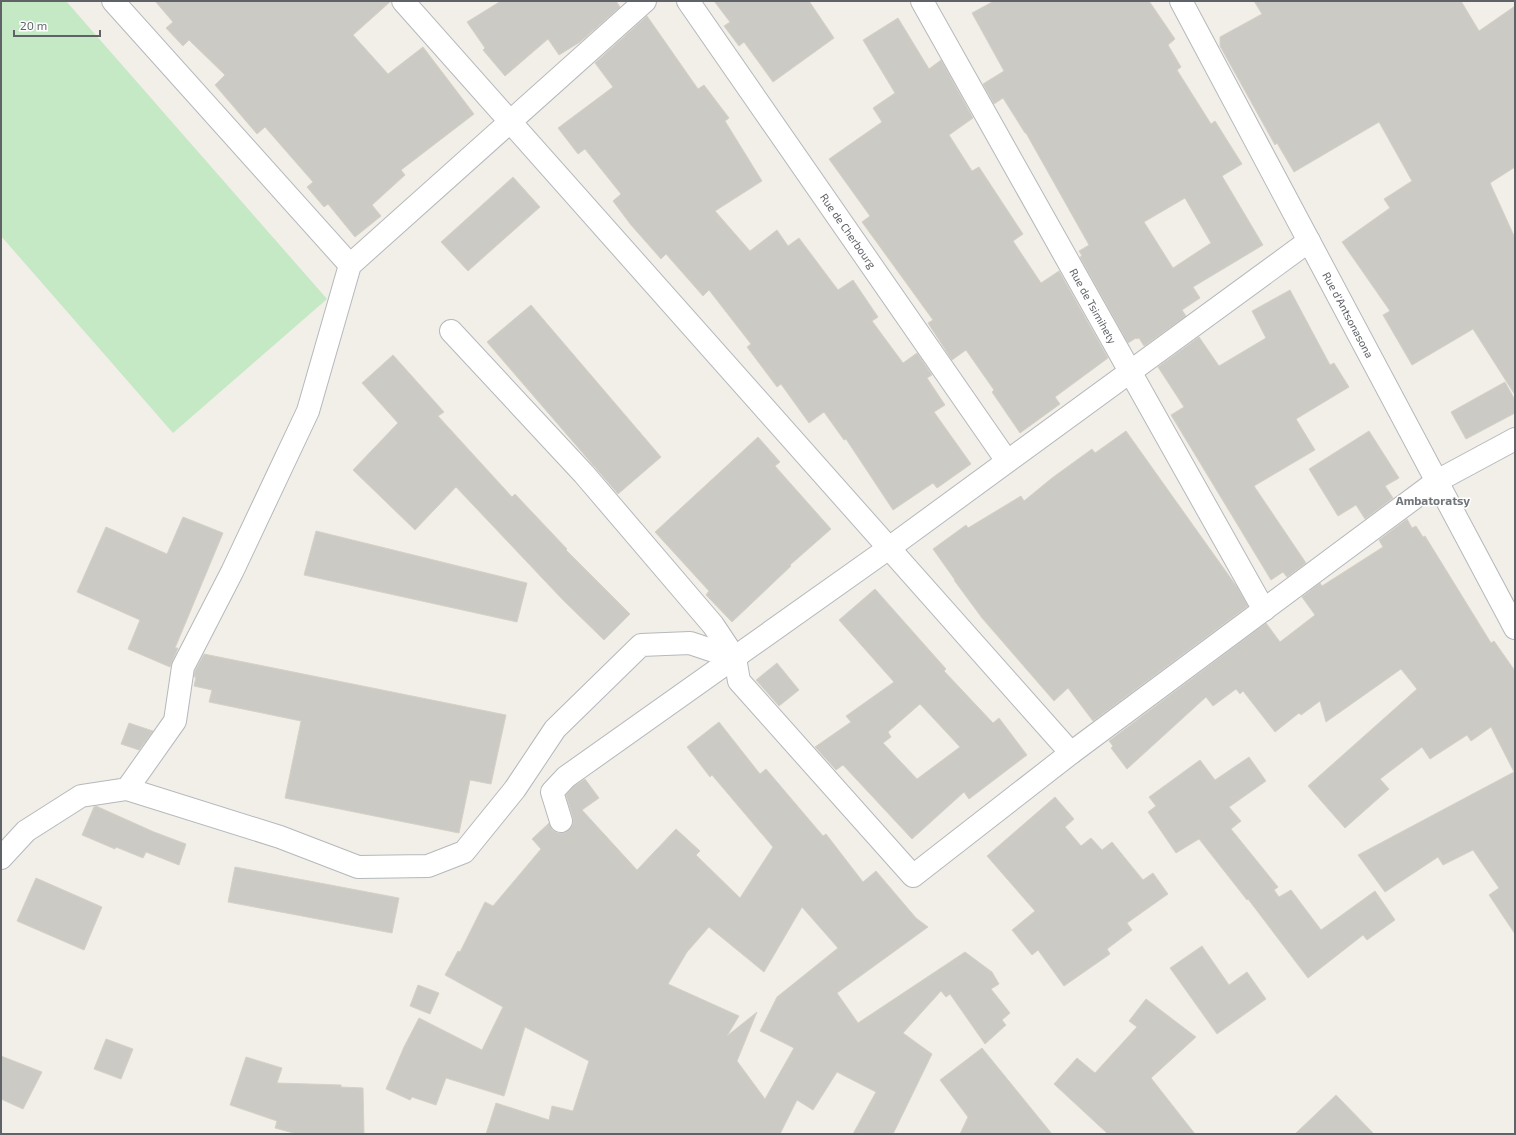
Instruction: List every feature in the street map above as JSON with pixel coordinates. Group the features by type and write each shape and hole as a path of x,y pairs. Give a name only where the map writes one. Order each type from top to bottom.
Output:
{"street":[{"path":"113,1 350,265"},
{"path":"403,1 1071,753"},
{"path":"127,790 175,721 183,667 232,572 308,412 350,265 645,1"},
{"name":"Rue de Cherbourg","path":"688,1 1007,461"},
{"name":"Rue de Tsimihety","path":"922,1 1264,610"},
{"name":"Rue d'Antsonasona","path":"1181,1 1515,628"},
{"path":"561,821 552,792 566,777 736,658 889,548 1309,241"},
{"path":"451,331 584,474 713,625 736,658 739,681 914,876 1071,753 1437,481 1515,439"},
{"path":"1,858 26,831 81,796 127,790 280,837 358,867 428,866 464,852 515,789 555,729 641,645 690,643 736,658"}],"green space":[{"path":"1,1 66,1 327,299 173,433 1,236"}],"building":[{"path":"155,1 391,1 353,35 388,74 423,47 474,114 401,170 405,175 372,205 381,216 355,237 328,204 324,207 307,187 313,182 265,127 257,134 215,85 225,75 189,40 183,46 166,28 173,22"},
{"path":"501,1 616,1 620,7 580,42 559,55 548,39 505,76 483,50 485,48 467,22"},
{"path":"714,1 809,1 834,38 773,82 744,42 739,46 724,26 730,22"},
{"path":"994,1 1149,1 1175,39 1168,45 1181,67 1177,70 1211,124 1215,121 1242,164 1222,176 1263,245 1193,287 1200,298 1182,310 1186,316 1144,346 1139,338 1136,338 1128,343 1080,257 1082,256 1079,251 1089,245 1026,133 1003,98 994,104 983,84 1004,71 972,13","holes":["1185,198 1211,243 1173,268 1144,222"]},
{"path":"1254,1 1461,1 1479,31 1515,6 1515,167 1490,183 1515,238 1515,395 1473,329 1412,365 1383,315 1390,311 1342,242 1390,208 1384,199 1412,181 1379,122 1294,172 1277,143 1275,145 1220,46 1220,37 1262,14"},
{"path":"647,16 698,89 704,85 729,118 725,121 762,181 715,211 750,251 777,230 788,246 799,238 838,290 853,280 878,317 872,321 903,363 917,353 932,375 927,378 945,405 934,412 971,464 937,488 933,483 893,510 846,439 844,440 824,412 809,423 781,384 777,387 747,347 751,344 709,290 703,296 666,254 661,259 631,225 613,201 621,194 585,149 578,154 558,128 613,87 595,63"},
{"path":"898,18 929,69 941,60 973,118 949,135 972,171 979,167 1023,234 1013,241 1041,283 1059,271 1108,358 1055,397 1060,404 1020,433 992,392 994,390 966,350 952,360 928,323 933,320 862,222 870,216 829,159 882,122 873,108 895,93 863,40"},
{"path":"513,177 540,207 468,271 441,242"},
{"path":"1290,290 1330,365 1334,363 1349,387 1296,419 1315,450 1254,486 1306,563 1287,577 1283,572 1271,580 1171,415 1184,407 1158,367 1199,337 1219,366 1266,338 1252,311"},
{"path":"531,305 661,457 618,494 487,342"},
{"path":"393,355 444,412 438,416 512,497 515,494 567,549 566,550 630,614 604,640 562,599 456,487 415,530 353,470 398,423 362,383"},
{"path":"1505,382 1515,400 1515,413 1466,439 1451,412"},
{"path":"1126,431 1237,587 1248,606 1093,721 1068,688 1054,701 982,618 933,549 966,525 968,528 1021,496 1024,501 1052,478 1092,449 1095,453"},
{"path":"1369,431 1399,478 1385,486 1393,498 1365,519 1356,505 1338,516 1309,469"},
{"path":"758,437 780,462 775,466 831,529 790,565 791,566 732,622 706,595 709,591 655,532"},
{"path":"183,517 223,533 175,648 178,648 170,667 128,649 140,620 77,592 106,527 167,554"},
{"path":"1407,519 1412,528 1416,526 1423,537 1425,536 1491,643 1494,641 1515,671 1515,934 1489,895 1499,888 1473,850 1443,865 1438,857 1385,892 1358,855 1514,772 1491,727 1471,741 1467,735 1430,759 1422,747 1380,779 1389,789 1345,828 1308,786 1417,689 1401,669 1326,722 1320,701 1301,715 1299,713 1275,732 1243,691 1240,694 1236,689 1213,706 1206,697 1127,769 1111,748 1113,746 1109,741 1266,623 1280,642 1315,615 1302,597 1320,583 1322,586 1383,547 1379,540"},
{"path":"316,531 527,583 517,622 304,575"},
{"path":"875,589 946,669 944,671 993,723 999,718 1027,755 969,799 964,792 912,839 843,765 836,770 815,747 851,722 846,716 894,682 839,620","holes":["920,704 960,747 917,779 883,743 891,737 888,732"]},
{"path":"204,654 506,715 491,784 470,780 459,833 285,798 301,721 209,702 212,690 194,686 196,677 194,677 195,671"},
{"path":"777,663 799,690 779,706 756,680"},
{"path":"719,722 760,774 766,769 823,836 826,834 863,882 876,871 916,918 928,927 837,993 858,1023 965,952 992,972 999,984 991,989 1010,1013 1002,1020 1006,1025 985,1044 950,994 946,997 941,991 903,1033 932,1054 893,1134 853,1134 876,1092 837,1072 813,1110 797,1100 780,1134 486,1134 496,1103 549,1120 552,1106 573,1111 589,1061 525,1027 504,1096 446,1078 436,1105 412,1097 410,1100 386,1089 404,1047 419,1018 482,1050 503,1007 445,975 458,951 460,952 485,902 493,906 541,849 532,839 549,823 552,830 558,833 564,833 570,829 573,824 573,818 566,795 574,786 585,779 599,798 582,810 637,870 676,829 700,851 696,855 740,898 773,847 712,775 710,777 687,747","holes":["802,907 838,948 777,997 760,1031 794,1048 765,1099 737,1061 757,1012 727,1036 739,1016 668,984 687,952 709,927 764,972"]},
{"path":"129,723 153,731 139,750 121,744"},
{"path":"1249,757 1266,781 1229,807 1241,821 1231,829 1278,887 1274,890 1279,897 1291,890 1321,930 1375,891 1395,920 1367,940 1363,935 1308,978 1248,899 1247,900 1199,839 1176,853 1148,812 1156,806 1149,797 1200,760 1215,780"},
{"path":"1055,797 1074,819 1065,827 1081,846 1091,838 1102,850 1112,842 1143,880 1153,873 1168,894 1127,923 1132,930 1107,949 1110,954 1064,986 1038,950 1032,955 1012,930 1035,911 987,856"},
{"path":"96,806 154,832 186,844 179,865 146,852 143,858 116,847 115,849 82,835 94,807"},
{"path":"235,867 399,898 392,933 228,902"},
{"path":"36,878 102,907 84,950 17,921"},
{"path":"1202,946 1229,985 1247,972 1266,999 1217,1034 1170,968"},
{"path":"418,985 439,993 430,1014 410,1006"},
{"path":"1146,999 1196,1037 1151,1078 1195,1134 1108,1134 1054,1084 1077,1058 1095,1073 1137,1027 1129,1021"},
{"path":"106,1039 133,1049 121,1079 94,1069"},
{"path":"982,1048 1052,1134 960,1134 968,1117 940,1080"},
{"path":"1,1056 42,1072 23,1109 1,1099"},
{"path":"246,1057 282,1068 277,1083 341,1085 341,1087 363,1088 364,1134 297,1134 275,1128 277,1121 230,1105"},
{"path":"1336,1095 1374,1134 1295,1134"}],"district":[{"name":"Ambatoratsy","path":"1433,501"}]}
